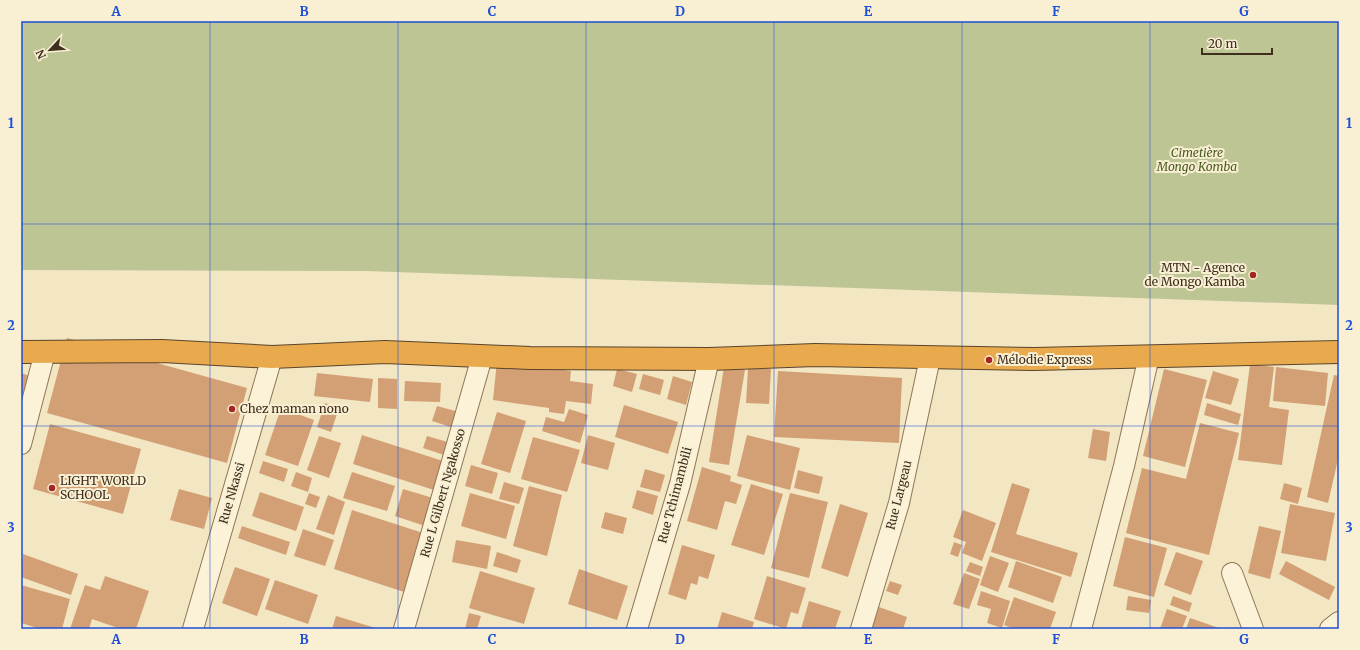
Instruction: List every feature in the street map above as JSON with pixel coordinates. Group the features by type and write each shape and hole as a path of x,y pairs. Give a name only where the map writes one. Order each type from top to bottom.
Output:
{"highway":[{"path":"21,352 162,351 272,358 386,352 482,357 709,359 816,355 1034,359 1339,352"}],"street":[{"path":"21,444 45,352"},
{"path":"1081,629 1124,466 1149,356"},
{"name":"Rue L Gilbert Ngakosso","path":"404,629 482,357"},
{"name":"Rue Nkassi","path":"193,629 272,358"},
{"name":"Rue Largeau","path":"861,629 899,503 930,358"},
{"name":"Rue Tchimambili","path":"637,629 680,484 709,359"},
{"path":"1232,573 1253,629"},
{"path":"1330,629 1339,622"}],"green space":[{"name":"Cimetière Mongo Komba","path":"21,21 1339,21 1339,305 366,271 21,270"}],"building":[{"path":"67,338 247,388 227,463 47,413"},
{"path":"497,361 571,371 570,381 593,384 591,404 566,401 564,414 549,412 549,408 493,400"},
{"path":"1250,364 1274,367 1269,407 1289,410 1282,465 1238,460"},
{"path":"724,367 745,370 729,465 709,462"},
{"path":"1276,367 1328,373 1325,406 1273,401"},
{"path":"748,368 771,369 769,404 746,403"},
{"path":"617,369 637,374 632,392 613,386"},
{"path":"1164,369 1207,380 1185,467 1143,456"},
{"path":"778,371 902,378 899,443 774,437"},
{"path":"1213,371 1239,379 1231,405 1205,398"},
{"path":"21,373 30,376 23,399 21,399"},
{"path":"317,373 373,379 370,402 314,396"},
{"path":"643,374 664,380 660,395 639,389"},
{"path":"1334,375 1339,376 1339,455 1328,503 1307,497"},
{"path":"673,376 692,382 686,405 667,399"},
{"path":"378,378 397,379 397,409 378,408"},
{"path":"405,381 441,383 440,402 404,401"},
{"path":"325,403 339,408 331,432 317,427"},
{"path":"1207,403 1241,414 1238,425 1204,415"},
{"path":"624,405 678,422 668,454 615,437"},
{"path":"437,406 459,412 454,428 432,421"},
{"path":"281,408 314,420 298,466 265,455"},
{"path":"569,409 588,415 580,443 542,431 546,417 564,422"},
{"path":"497,412 526,421 510,473 481,464"},
{"path":"1200,423 1239,433 1209,555 1126,533 1142,468 1186,479"},
{"path":"50,424 141,449 123,514 33,489"},
{"path":"1093,429 1110,432 1106,461 1088,458"},
{"path":"362,435 443,461 434,490 353,464"},
{"path":"588,435 615,443 608,470 581,463"},
{"path":"747,435 800,448 790,490 737,476"},
{"path":"319,436 341,443 329,478 307,470"},
{"path":"427,436 451,443 447,456 423,448"},
{"path":"533,437 580,450 567,492 521,479"},
{"path":"263,461 288,469 284,482 259,473"},
{"path":"471,465 498,473 492,494 465,486"},
{"path":"702,467 731,476 730,481 742,485 736,504 725,501 717,530 687,521"},
{"path":"645,469 665,475 660,492 640,487"},
{"path":"798,470 823,477 819,494 794,488"},
{"path":"296,472 312,478 308,492 291,486"},
{"path":"352,472 395,486 387,511 343,498"},
{"path":"504,482 524,488 519,504 499,499"},
{"path":"1012,483 1030,489 1016,534 1078,553 1071,577 991,552"},
{"path":"1284,483 1302,488 1298,504 1280,499"},
{"path":"751,484 783,494 764,555 731,545"},
{"path":"529,486 562,495 547,556 513,546"},
{"path":"179,489 212,498 204,529 170,520"},
{"path":"403,489 433,498 425,526 395,516"},
{"path":"637,490 658,496 653,515 632,508"},
{"path":"260,492 304,507 296,531 252,516"},
{"path":"309,493 320,497 316,508 305,504"},
{"path":"470,493 515,506 506,539 461,526"},
{"path":"790,493 828,502 809,578 771,568"},
{"path":"328,495 345,502 334,535 316,529"},
{"path":"840,504 868,513 848,577 821,568"},
{"path":"1290,504 1335,513 1326,561 1281,553"},
{"path":"352,510 423,533 404,592 334,569"},
{"path":"963,510 996,523 982,561 962,553 966,542 953,537"},
{"path":"605,512 627,518 623,534 601,528"},
{"path":"242,526 290,542 286,555 238,538"},
{"path":"1259,526 1281,531 1270,579 1248,573"},
{"path":"303,529 334,540 325,566 294,556"},
{"path":"1125,537 1167,548 1154,597 1113,586"},
{"path":"456,540 491,546 487,569 452,562"},
{"path":"954,542 962,545 958,557 950,554"},
{"path":"682,545 715,555 708,579 699,576 697,585 691,583 686,600 668,594"},
{"path":"497,552 521,560 517,573 493,566"},
{"path":"1176,552 1203,561 1191,595 1164,585"},
{"path":"23,554 78,574 71,595 21,577"},
{"path":"990,556 1009,563 998,592 980,585"},
{"path":"1016,561 1062,577 1053,603 1008,587"},
{"path":"1286,561 1335,587 1329,600 1279,574"},
{"path":"970,562 983,567 980,576 966,571"},
{"path":"235,567 270,579 257,616 222,603"},
{"path":"579,569 628,586 617,620 568,604"},
{"path":"480,571 535,588 524,624 469,608"},
{"path":"964,573 980,579 969,609 953,604"},
{"path":"105,576 149,591 136,629 121,629 92,619 89,629 70,629 85,585 100,590"},
{"path":"767,576 806,588 798,614 791,612 786,629 754,619"},
{"path":"275,580 318,595 308,624 265,609"},
{"path":"890,581 902,585 898,595 886,591"},
{"path":"21,585 70,599 62,629 41,629 21,623"},
{"path":"981,591 1010,601 1002,628 987,623 991,609 977,605"},
{"path":"1128,596 1151,600 1149,613 1126,610"},
{"path":"1173,596 1192,603 1189,612 1170,605"},
{"path":"1014,597 1056,612 1050,629 1015,629 1004,625"},
{"path":"809,601 841,611 835,629 801,629"},
{"path":"879,607 907,617 903,629 871,629"},
{"path":"1167,609 1187,616 1182,629 1160,629"},
{"path":"722,612 754,622 752,629 717,629"},
{"path":"469,613 481,616 477,629 465,629"},
{"path":"336,616 379,629 332,629"},
{"path":"1190,618 1222,629 1186,629"}],"place":[{"name":"MTN - Agence de Mongo Kamba","path":"1253,275"},
{"name":"Mélodie Express","path":"989,360"},
{"name":"Chez maman nono","path":"232,409"},
{"name":"LIGHT WORLD SCHOOL","path":"52,488"}]}
